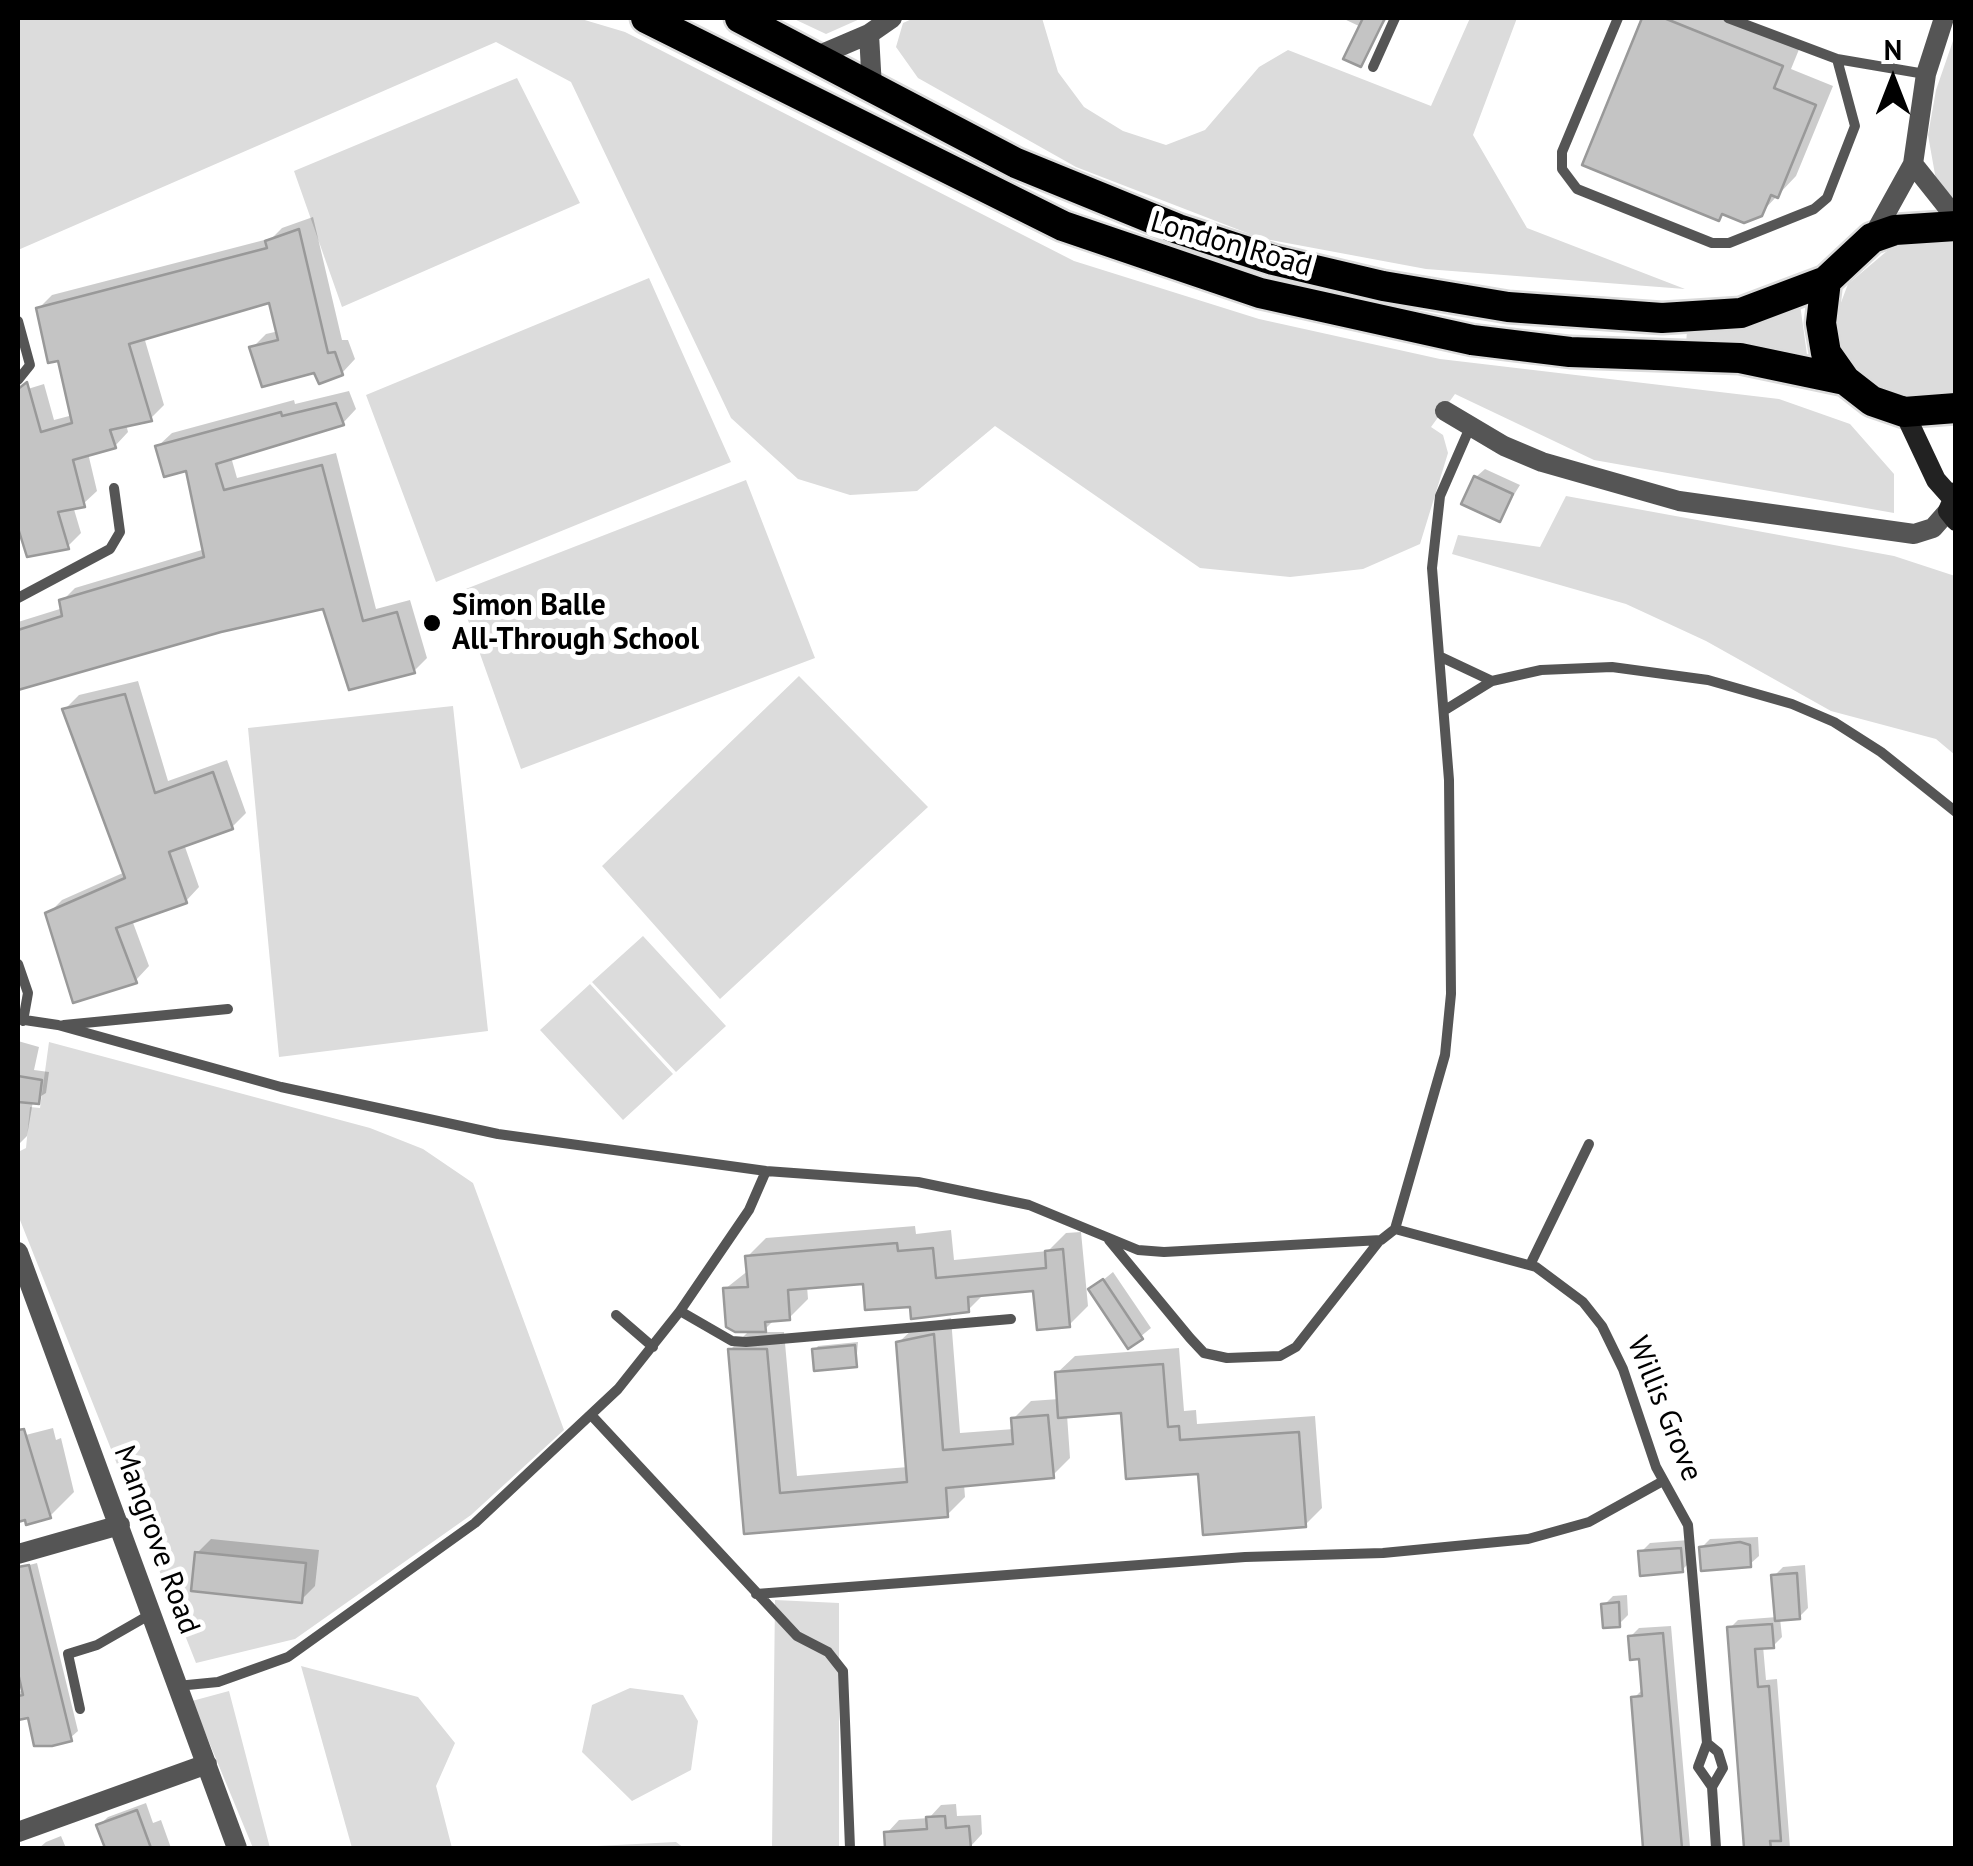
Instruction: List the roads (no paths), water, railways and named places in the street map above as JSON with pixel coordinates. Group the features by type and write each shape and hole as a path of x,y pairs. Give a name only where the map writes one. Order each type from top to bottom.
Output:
{"highway":[{"name":"London Road","path":"646,18 1063,226 1226,283 1472,340 1570,352 1740,358 1845,380"},
{"name":"London Road","path":"740,18 1087,195 1273,260 1383,286 1508,307 1678,318 1741,314 1826,281"},
{"path":"1956,226 1895,230 1872,238 1826,281 1821,324 1826,353 1845,380 1872,401 1904,412 1956,408"}],"main road":[{"path":"1904,412 1936,480 1953,505"}],"street":[{"path":"815,58 869,34 892,18"},
{"path":"1872,238 1913,164 1926,74 1944,18"},
{"path":"869,34 872,88"},
{"path":"1913,164 1956,218"},
{"path":"1445,411 1504,446 1542,462 1679,501 1914,534 1933,528 1953,505"},
{"name":"Mangrove Road","path":"18,1252 237,1848"},
{"path":"18,1554 120,1525"},
{"path":"18,1832 207,1764"}],"lane":[{"path":"1373,67 1395,18"},
{"path":"1618,18 1562,152 1562,169 1577,189 1712,243 1729,243 1814,209 1827,198 1855,126 1837,58"},
{"path":"1728,18 1837,58 1926,74"},
{"path":"18,321 30,365 18,380"},
{"path":"1108,1238 1204,1353 1227,1358 1280,1356 1296,1347 1394,1229 1445,1055 1452,994 1442,657 1432,568 1440,496 1472,425"},
{"path":"18,598 110,548 120,532 114,488"},
{"path":"1442,657 1492,681"},
{"path":"1444,710 1492,681 1541,670 1612,667 1749,690 1834,722 1881,752 1956,812"},
{"path":"18,964 28,993 20,1020 58,1026 281,1087 444,1124 766,1171 918,1182 1029,1205 1138,1250 1164,1252 1381,1240"},
{"path":"58,1026 228,1008"},
{"path":"1530,1265 1588,1144"},
{"path":"177,1686 218,1682 288,1657 329,1632 475,1523 593,1416 652,1347 749,1210 766,1171"},
{"name":"Willis Grove","path":"1394,1229 1530,1265 1583,1302 1602,1326 1623,1369 1663,1481 1688,1526 1707,1743 1698,1767 1712,1787 1716,1848"},
{"path":"680,1311 732,1341 746,1342 1011,1319"},
{"path":"616,1315 652,1347"},
{"path":"593,1416 797,1636 828,1652 843,1671 850,1848"},
{"path":"756,1594 1245,1557 1383,1553 1528,1539 1588,1522 1663,1481"},
{"path":"80,1709 68,1654 98,1645 152,1614"},
{"name":"Willis Grove","path":"1707,1743 1718,1752 1723,1768 1712,1787"}],"place":[{"name":"Simon Balle All-Through School","path":"432,623"}]}
